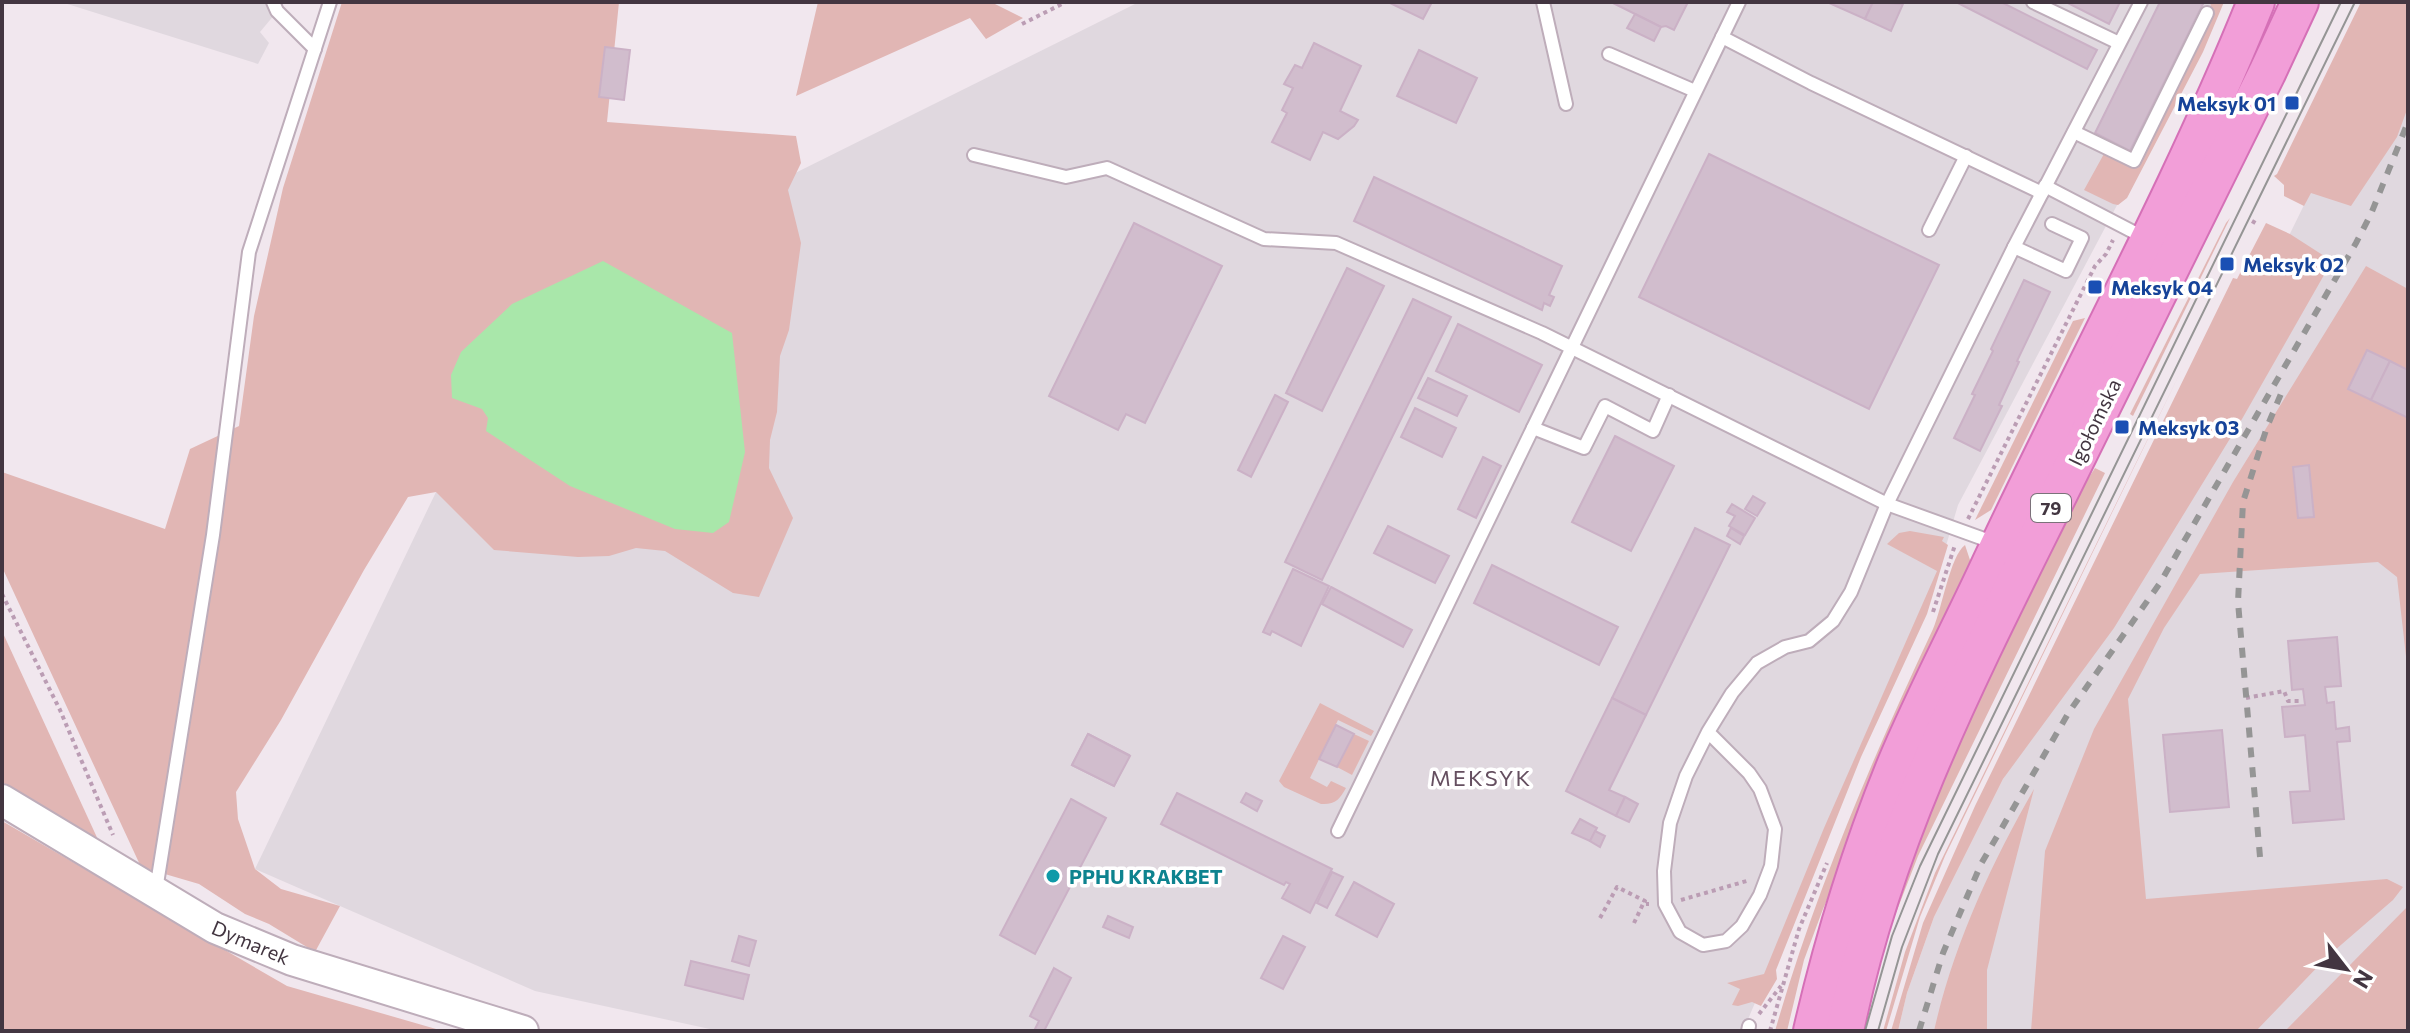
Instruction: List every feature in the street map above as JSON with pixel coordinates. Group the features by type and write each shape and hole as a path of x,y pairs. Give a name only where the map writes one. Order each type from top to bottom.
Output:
{"main road":[{"name":"Igołomska","path":"1812,1031 1852,883 1896,764 1998,544 2132,238 2224,80 2256,2"},
{"name":"Igołomska","path":"1845,1031 1870,927 1896,847 1950,715 2300,2"}],"street":[{"name":"Dymarek","path":"2,800 215,928 292,960 523,1031"}],"lane":[{"path":"273,2 277,11 315,49"},
{"path":"156,893 213,535 249,252 330,2"},
{"path":"1543,2 1566,104"},
{"path":"1338,831 1739,2"},
{"path":"2033,2 2119,43"},
{"path":"1708,732 1749,773 1766,801 1775,829 1767,875 1760,895 1742,926 1726,941 1703,945 1680,932 1665,904 1664,871 1670,823 1686,776 1708,732 1732,693 1757,663 1785,647 1809,641 1833,621 1851,592 1887,504 2014,247 2141,2"},
{"path":"2074,132 2134,161 2207,13"},
{"path":"1722,37 1811,83 2044,189 2132,238"},
{"path":"1609,54 1695,91"},
{"path":"974,155 1066,177 1107,168 1264,239 1336,243 1571,347 1887,504 1998,544"},
{"path":"1929,230 1966,156"},
{"path":"2014,247 2066,271 2082,238 2052,224"},
{"path":"1533,428 1584,448 1605,406 1653,431 1669,395"}],"path":[{"path":"1022,24 1066,2"},
{"path":"1967,521 2095,266 2106,254 2132,238"},
{"path":"2,594 60,710 113,836"},
{"path":"2246,698 2284,691 2288,701 2301,701"},
{"path":"1643,904 1665,904 1767,875"},
{"path":"1600,918 1617,887 1645,901 1634,923"},
{"path":"1748,1029 1783,984"}],"shaded area":[{"path":"61,2 285,2 260,32 269,43 258,64"},
{"path":"342,2 619,2 607,122 796,136 801,163 788,190 801,243 789,330 780,356 777,412 770,440 769,468 793,518 759,597 733,593 665,551 636,548 609,556 578,557 494,550 436,492 408,497 281,720 236,792 238,819 255,869 281,889 340,906 315,952 269,924 245,914 199,884 141,867 2,567 2,472 165,529 190,449 239,426 254,316 283,188"},
{"path":"818,2 991,2 1023,18 986,39 970,18 796,96"},
{"path":"1139,2 2210,2 2213,17 2194,60 1958,505 1938,573 1743,1031 719,1031 535,991 255,869 436,492 514,313"},
{"path":"2210,2 2224,2 2203,52 2127,198 2118,205 2084,190 2105,152 2132,167 2138,167 2213,17"},
{"path":"2361,2 2408,2 2408,107 2397,137 2351,206 2311,193 2304,206 2284,196 2284,185 2274,176"},
{"path":"2408,2 2408,1031 1898,1031 1907,993 1934,917 2003,779 2253,309 2352,107"},
{"path":"2230,218 2133,416 2130,414"},
{"path":"2266,223 2290,234 2332,261 2242,419 2114,628 2003,779 1934,917 1907,993 1898,1031 1891,1031 1923,923 1975,806 2233,278 2237,279"},
{"path":"603,261 732,333 745,452 729,522 713,533 675,529 570,486 486,431 488,418 482,409 452,398 451,375 461,352 512,304"},
{"path":"2366,266 2408,289 2408,674 2397,577 2378,562 2200,574 2164,628 2128,699 2146,899 2387,879 2403,887 2393,900 2327,957 2256,1031 2031,1031 2045,851 2094,729 2233,482"},
{"path":"2085,318 1991,510 1975,520 2073,321"},
{"path":"2182,369 1945,856 1920,917 1886,1031 1883,1031 1905,952 1935,873"},
{"path":"2095,468 2105,473 1918,856 1877,962 1921,818 2070,507"},
{"path":"1910,531 1944,537 1942,541 1948,545 1927,614 1861,757 1776,970 1777,979 1761,1006 1752,1002 1732,1005 1740,989 1727,983 1764,974 1824,828 1937,571 1887,544 1899,533"},
{"path":"1965,545 1972,566 1823,909 1804,960 1787,1031 1775,1031 1826,877 1888,727 1933,629 1955,560"},
{"path":"2,631 100,844 2,782"},
{"path":"1320,703 1374,731 1371,736 1338,720 1310,778 1327,787 1331,781 1346,788 1336,800 1326,804 1284,787 1279,781"},
{"path":"1354,734 1369,741 1352,775 1337,767"},
{"path":"2034,789 1987,970 1987,1031 1934,1031 1952,968 1975,906"},
{"path":"2,821 287,986 443,1031 2,1031"},
{"path":"2408,906 2408,1031 2285,1031"}],"building":[{"path":"1388,2 1432,2 1423,19"},
{"path":"1611,2 1688,2 1674,30 1661,27"},
{"path":"1827,2 1873,2 1865,19"},
{"path":"1873,2 1903,4 1891,31 1865,19"},
{"path":"1956,2 2001,2 2097,50 2087,69"},
{"path":"2066,2 2120,2 2109,24"},
{"path":"2160,2 2204,2 2130,151 2095,133"},
{"path":"1635,14 1661,27 1654,41 1627,28"},
{"path":"1314,43 1361,66 1340,111 1358,120 1338,139 1323,132 1310,160 1272,142 1287,113 1282,110 1293,88 1284,84 1295,65 1302,68"},
{"path":"605,47 630,50 624,100 599,97"},
{"path":"1419,50 1477,78 1456,123 1397,96"},
{"path":"1709,154 1939,265 1869,409 1639,297"},
{"path":"1374,177 1562,266 1549,295 1554,297 1550,306 1544,303 1542,310 1354,221"},
{"path":"1134,223 1222,266 1145,423 1126,414 1118,430 1049,396"},
{"path":"1347,268 1384,286 1322,411 1286,393"},
{"path":"2024,280 2050,292 2017,361 1999,405 2002,406 1980,451 1954,438"},
{"path":"1413,299 1451,317 1322,580 1285,562"},
{"path":"1458,324 1542,365 1519,412 1436,371"},
{"path":"2367,350 2390,361 2371,400 2348,389"},
{"path":"2390,361 2408,370 2408,418 2371,400"},
{"path":"1428,378 1467,396 1457,416 1418,398"},
{"path":"1275,395 1288,402 1251,477 1238,470"},
{"path":"1415,408 1456,428 1442,457 1401,437"},
{"path":"1615,436 1674,466 1631,551 1572,522"},
{"path":"1483,457 1501,466 1476,518 1458,509"},
{"path":"2309,465 2314,517 2298,518 2293,467"},
{"path":"1753,496 1765,503 1757,516 1745,509"},
{"path":"1732,504 1755,518 1745,535 1729,526 1735,516 1727,512"},
{"path":"1388,526 1449,556 1435,583 1374,553"},
{"path":"1695,528 1730,545 1646,715 1612,698"},
{"path":"1731,528 1744,536 1740,544 1727,536"},
{"path":"1492,565 1618,627 1599,665 1474,603"},
{"path":"1293,569 1329,586 1301,646 1272,631 1270,635 1263,632"},
{"path":"1331,587 1412,630 1403,647 1322,604"},
{"path":"2337,637 2341,686 2325,687 2327,703 2334,702 2336,729 2349,727 2350,741 2337,742 2344,819 2293,823 2290,792 2310,791 2305,735 2285,737 2282,707 2305,705 2303,689 2292,690 2288,641"},
{"path":"1612,698 1646,715 1609,790 1625,797 1616,816 1566,791"},
{"path":"1336,725 1354,734 1337,767 1319,759"},
{"path":"2222,730 2229,807 2170,812 2163,735"},
{"path":"1088,734 1129,755 1114,786 1072,765"},
{"path":"1088,734 1130,756 1114,786 1072,765"},
{"path":"1177,793 1332,869 1310,913 1282,898 1290,884 1286,882 1284,885 1161,824"},
{"path":"1246,793 1262,801 1257,811 1241,802"},
{"path":"1625,797 1638,804 1629,822 1616,816"},
{"name":"PPHU KRAKBET","path":"1071,799 1106,818 1035,954 1000,935"},
{"path":"1580,819 1597,828 1590,841 1572,833"},
{"path":"1595,831 1605,836 1600,847 1590,841"},
{"path":"1332,872 1343,877 1327,908 1317,903"},
{"path":"1354,882 1394,904 1377,937 1336,915"},
{"path":"1108,916 1133,927 1129,938 1103,927"},
{"path":"739,936 756,941 749,966 732,961"},
{"path":"1283,936 1305,947 1283,989 1261,978"},
{"path":"691,961 749,975 743,999 685,985"},
{"path":"1054,968 1071,978 1044,1031 1034,1031 1039,1021 1030,1016"}],"tram line":[{"path":"1865,1031 1892,936 1920,866 2341,2"},
{"path":"1878,1031 1902,947 1938,854 2355,2"}],"railway":[{"path":"1919,1031 1943,953 1981,864 2069,712 2160,583 2356,243 2408,122"},
{"path":"2260,857 2238,602 2243,502 2267,427 2283,389"}],"place":[{"name":"Meksyk 01","path":"2292,103"},
{"name":"Meksyk 02","path":"2227,264"},
{"name":"Meksyk 04","path":"2095,287"},
{"name":"Meksyk 03","path":"2122,427"},
{"name":"PPHU KRAKBET","path":"1053,876"}],"district":[{"name":"MEKSYK","path":"1481,777"}]}
